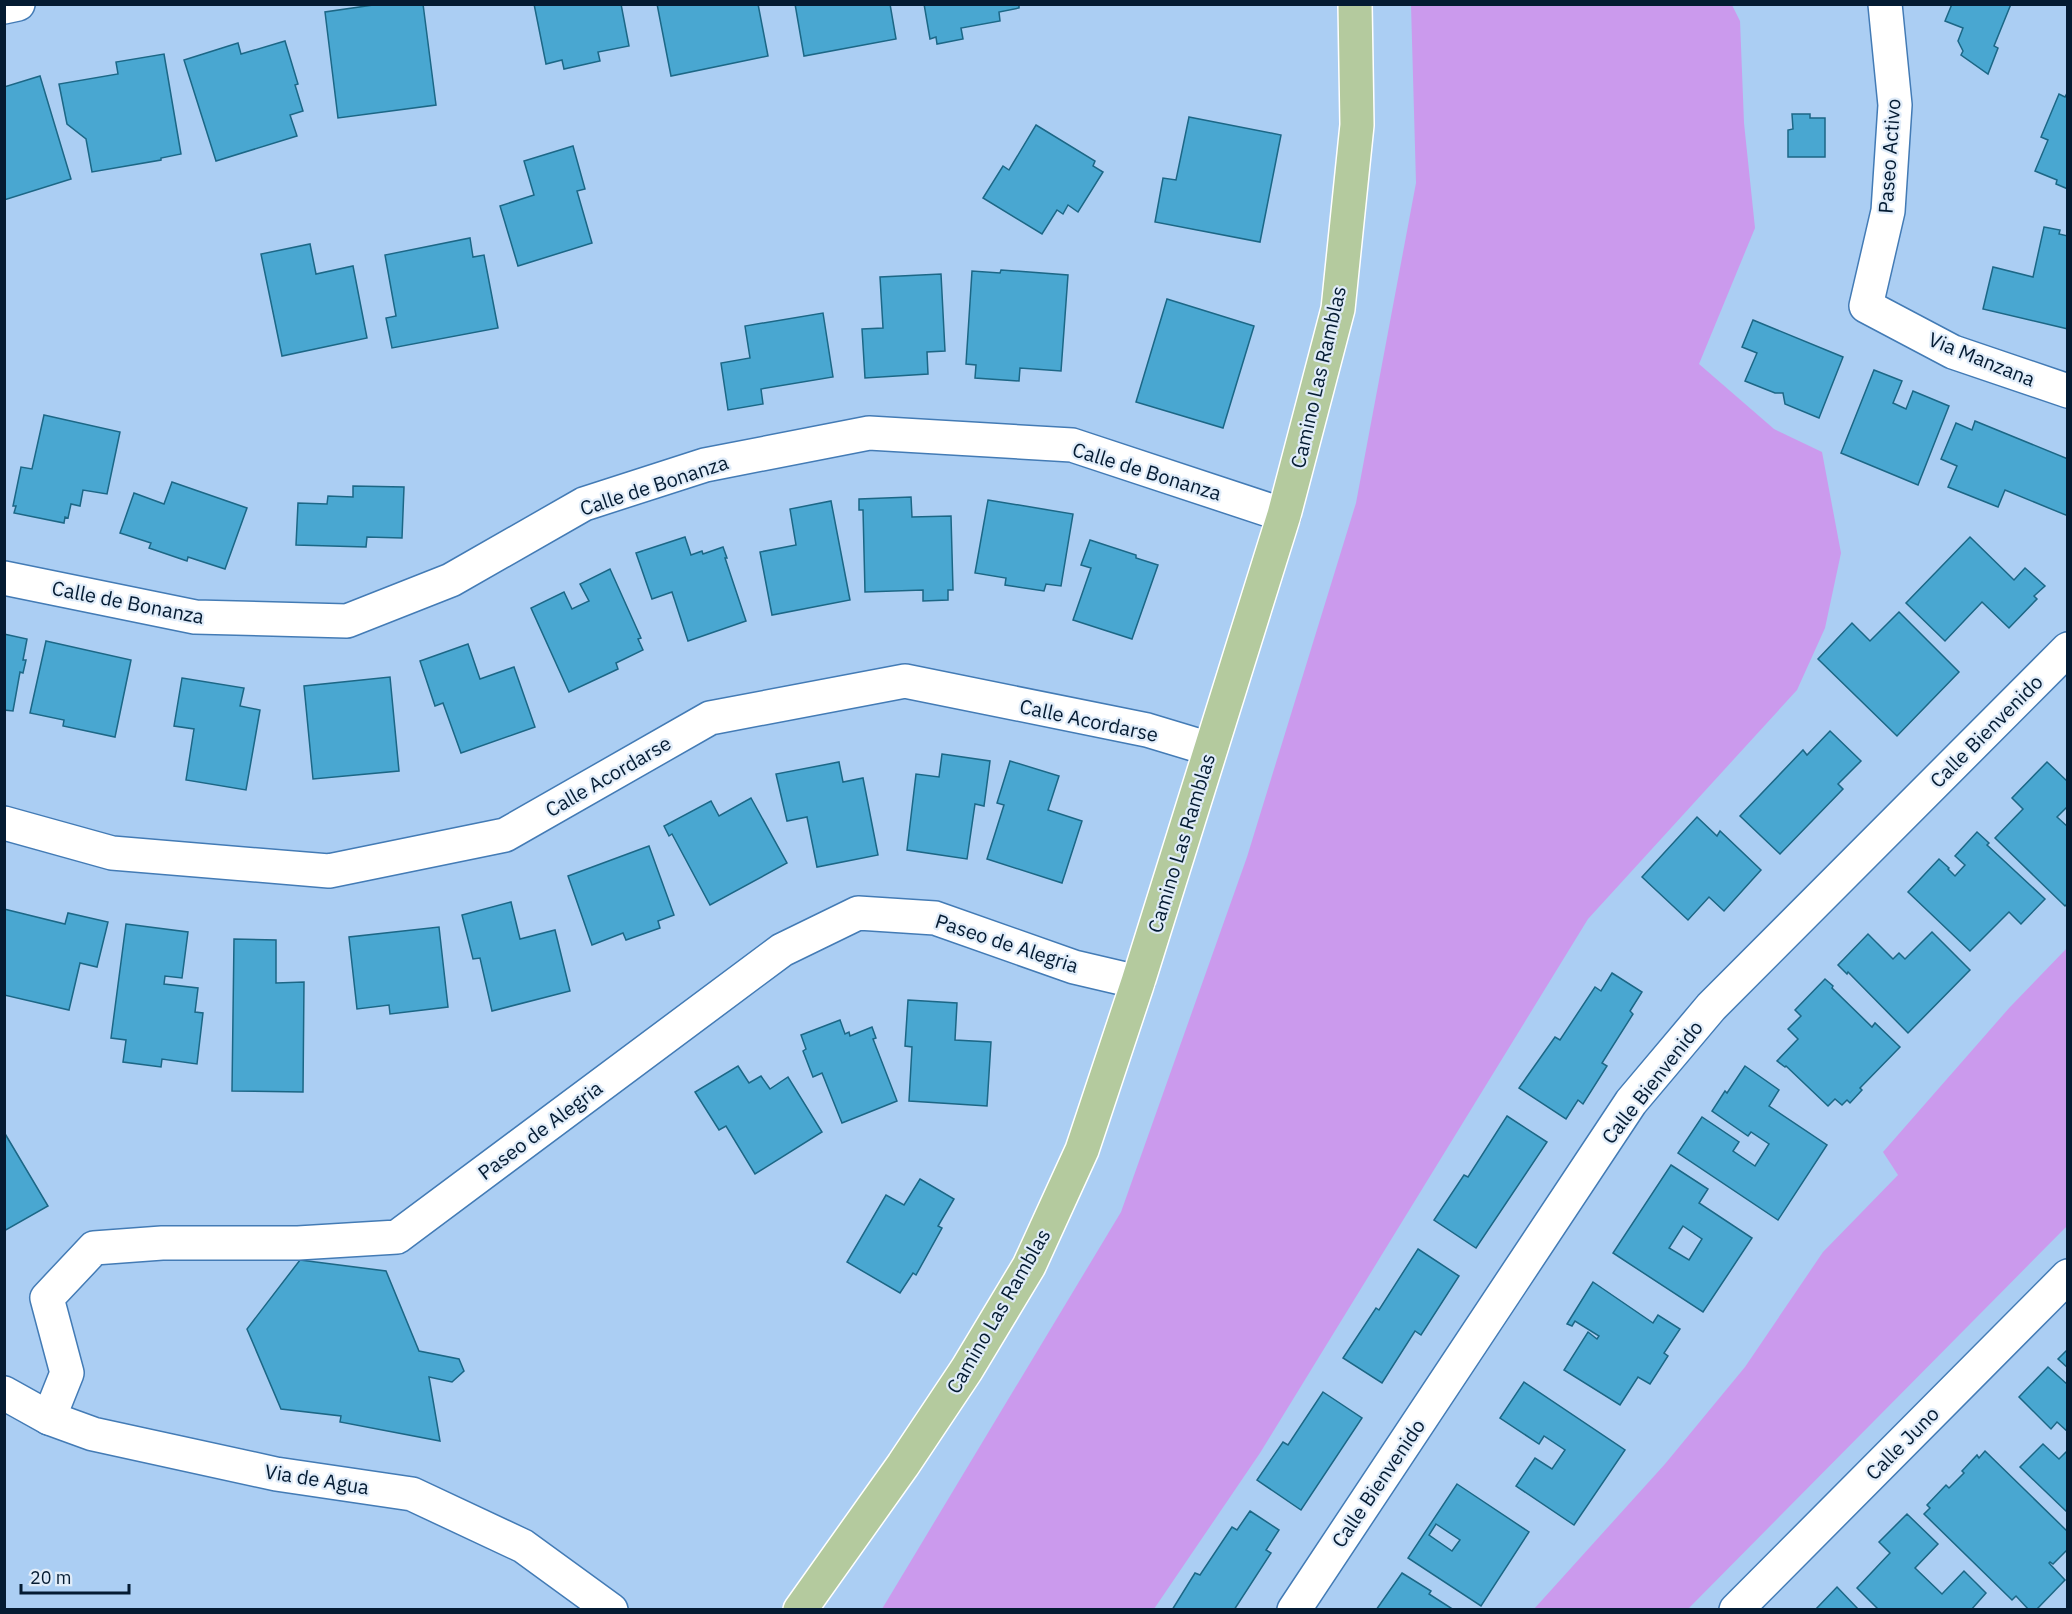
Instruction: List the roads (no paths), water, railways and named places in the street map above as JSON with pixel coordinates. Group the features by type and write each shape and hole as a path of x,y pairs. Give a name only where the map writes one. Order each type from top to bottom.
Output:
{"main road":[{"name":"Camino Las Ramblas","path":"800,1610 961,1379 1029,1266 1082,1150 1138,982 1284,515 1338,309 1358,125 1355,4"}],"street":[{"path":"4,7 18,4"},
{"name":"Paseo Activo","path":"1866,306 1888,211 1895,105 1885,4"},
{"name":"Via Manzana","path":"1866,306 1953,352 2067,391"},
{"name":"Calle de Bonanza","path":"4,578 195,617 346,621 451,580 584,504 705,465 869,433 1072,445 1284,515"},
{"name":"Calle Bienvenido","path":"1294,1610 1631,1102 1711,1007 2067,649"},
{"name":"Calle Acordarse","path":"4,823 112,853 328,871 505,835 710,718 905,681 1147,730 1210,749"},
{"name":"Paseo de Alegria","path":"49,1418 67,1373 47,1299 94,1248 162,1243 298,1243 397,1237 782,950 858,913 935,918 1074,967 1138,982"},
{"name":"Calle Juno","path":"1736,1610 2067,1276"},
{"name":"Via de Agua","path":"4,1393 49,1418 93,1434 276,1474 412,1494 523,1546 611,1610"}]}
